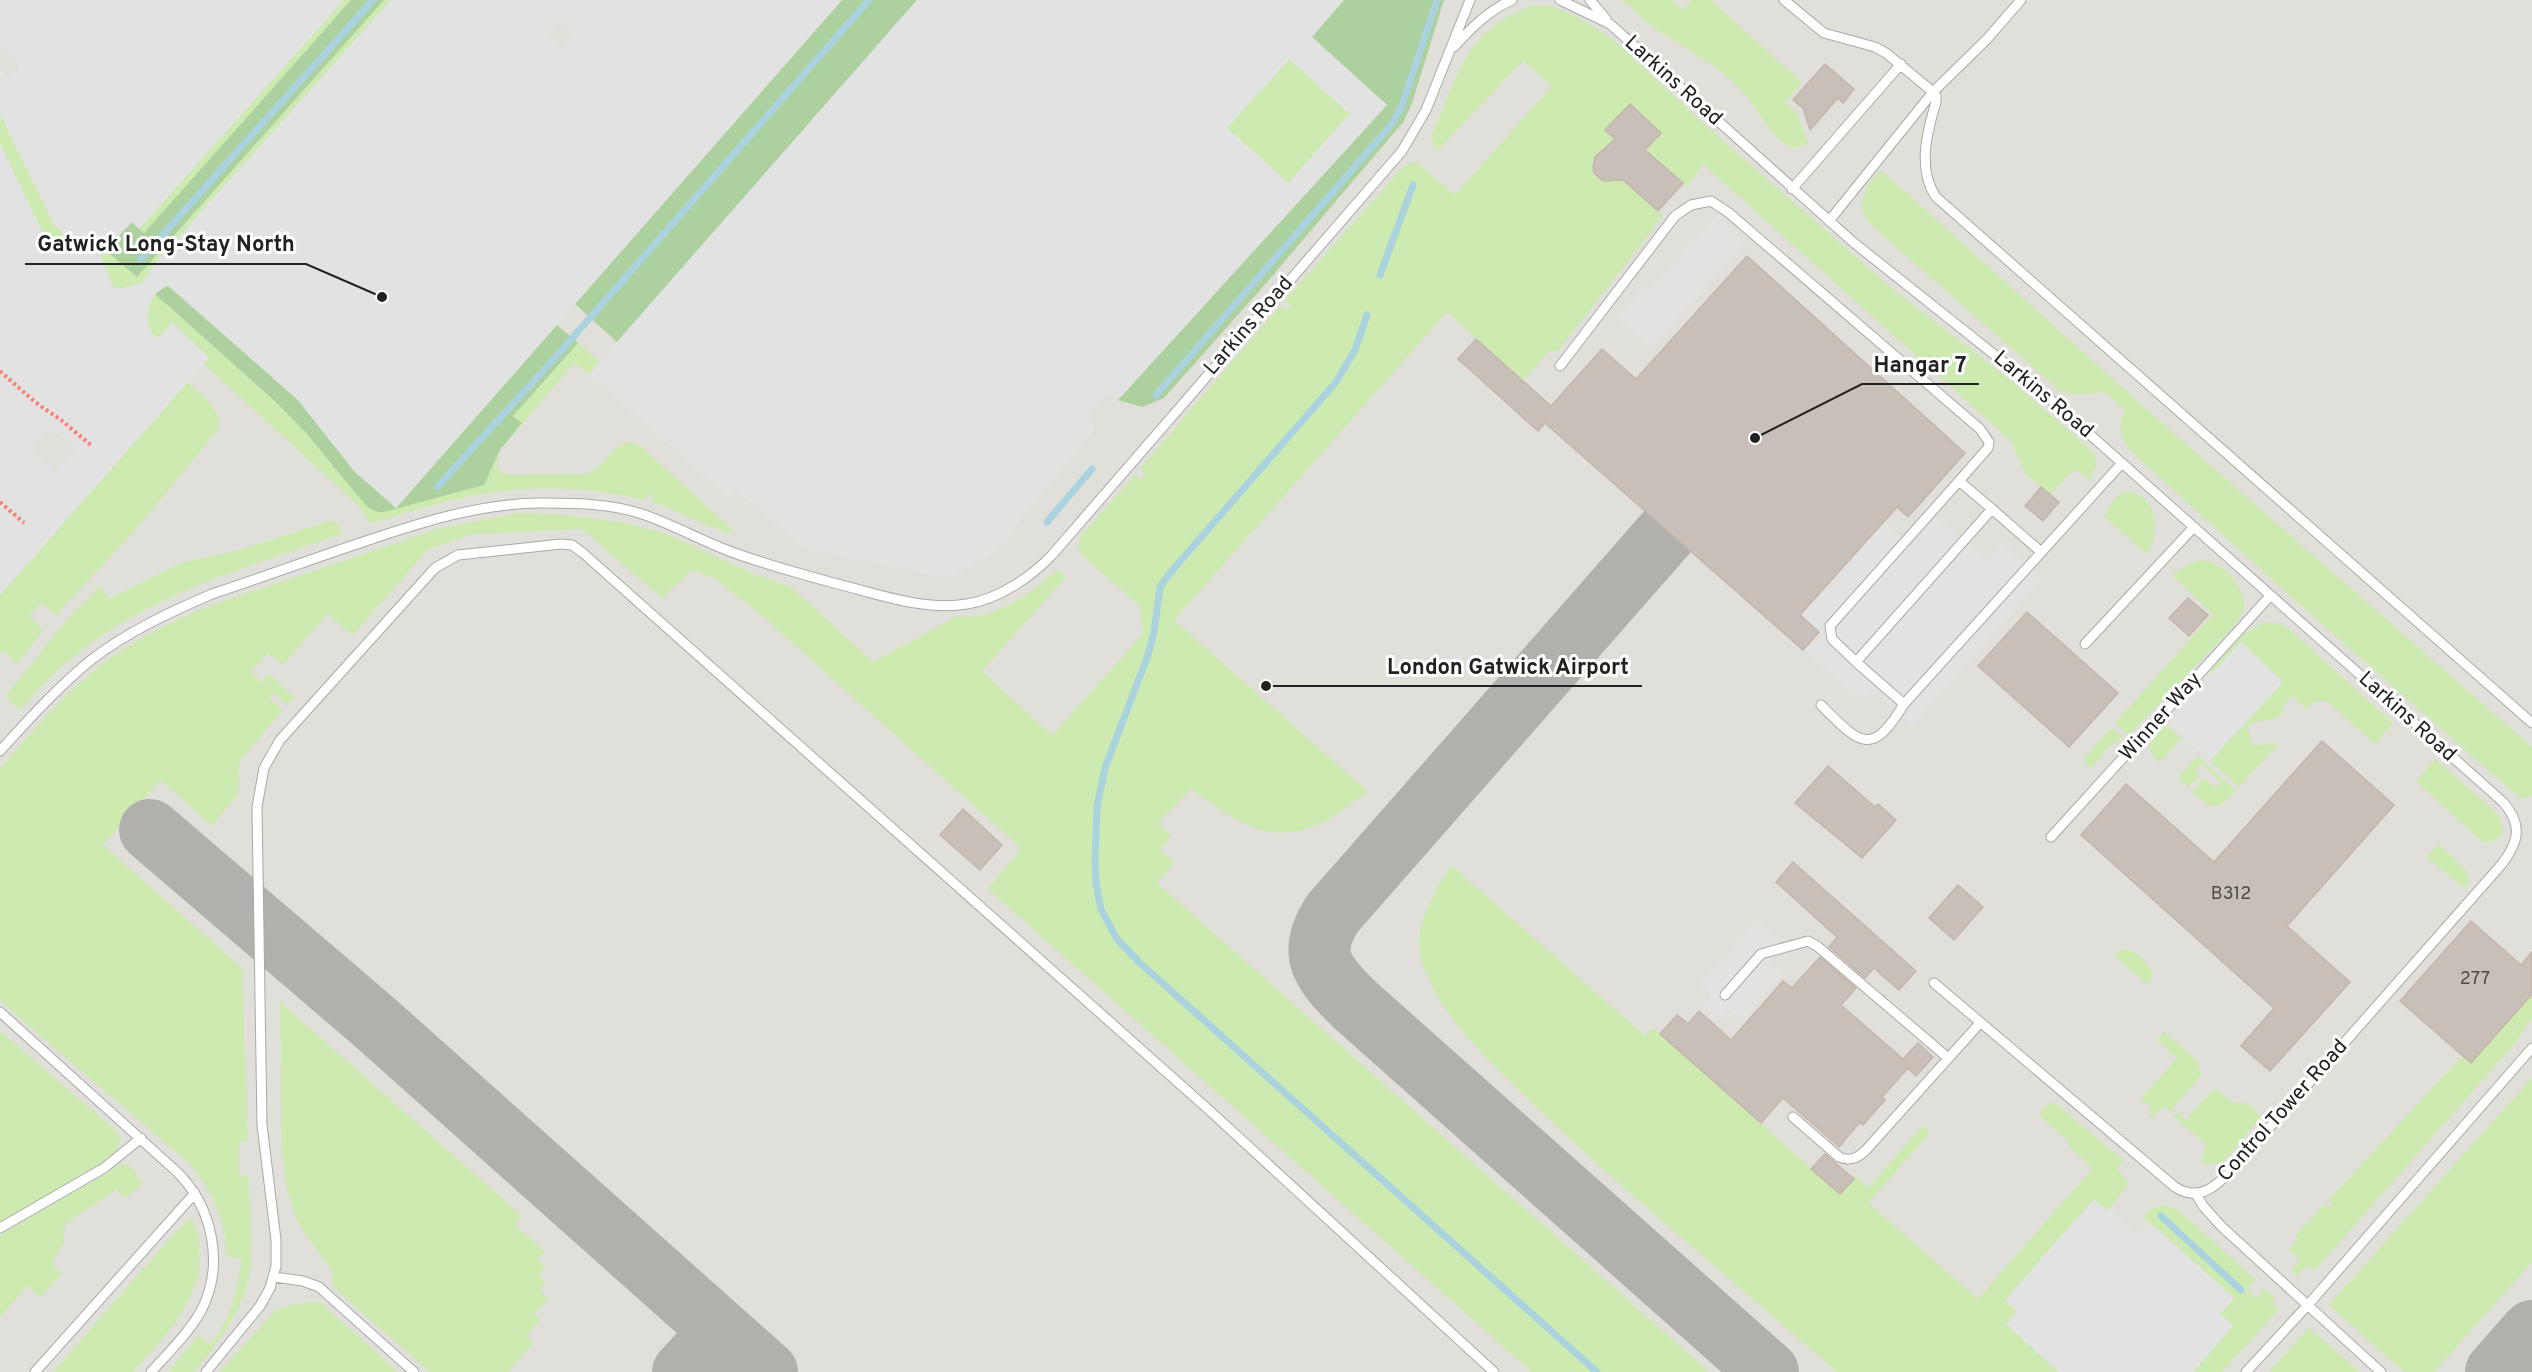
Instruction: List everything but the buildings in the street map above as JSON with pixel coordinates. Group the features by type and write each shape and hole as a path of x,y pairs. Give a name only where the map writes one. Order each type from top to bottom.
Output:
{"lane":[{"name":"Larkins Road","path":"0,750 37,710 93,660 125,638 186,605 407,527 486,508 540,503 585,504 626,510 641,514 729,551 787,570 882,596 914,602 970,604 1004,591 1037,570 1052,555 1402,151 1426,110 1470,0"},
{"path":"1450,51 1479,22 1499,6 1512,0"},
{"name":"Larkins Road","path":"1560,0 1610,24 1829,221 2043,393 2511,811"},
{"path":"1590,0 1610,24"},
{"path":"1784,0 1824,33 1875,47 1901,64 1933,92 1936,95 1936,102 1925,148 1930,184 1936,197 2532,723"},
{"path":"1829,221 1933,92 1987,39 2021,0"},
{"path":"1792,189 1901,64"},
{"path":"1560,366 1675,216 1691,205 1711,201 1729,213 1980,429 1989,442 1988,448 1830,626 1832,639 1904,704"},
{"path":"1821,705 1852,734 1862,739 1871,740 1890,728 1904,704 2122,463"},
{"path":"1959,481 2041,552"},
{"path":"1856,662 1992,509"},
{"path":"2085,644 2193,528"},
{"path":"206,1372 250,1321 267,1294 274,1277 276,1240 262,1113 257,807 264,768 280,740 435,568 452,557 473,553 568,544 583,553 1183,1086 1494,1372"},
{"name":"Winner Way","path":"2051,837 2270,596"},
{"name":"Control Tower Road","path":"1935,983 2175,1187 2184,1192 2196,1194 2212,1188 2240,1161 2502,864 2516,839 2517,825 2511,811"},
{"path":"1725,995 1761,954 1780,947 1808,942 1817,946 1947,1057"},
{"path":"0,1012 184,1178 195,1193 207,1219 213,1241 214,1257 210,1288 195,1321 151,1372"},
{"path":"1793,1118 1839,1157 1854,1159 1866,1150 1947,1057 1980,1023"},
{"path":"2246,1372 2307,1306 2532,1048"},
{"path":"0,1228 99,1172 141,1138"},
{"path":"35,1372 195,1193"},
{"path":"2196,1194 2203,1206 2222,1227 2381,1372"},
{"path":"274,1277 303,1281 319,1287 414,1372"}],"path":[{"path":"0,370 35,402 92,446"},
{"path":"0,502 24,523"}],"shaded area":[{"path":"0,0 2532,0 2532,1372 0,1372"},
{"path":"0,0 344,0 139,229 132,222 105,250 98,250 111,285 118,289 143,283 156,262 391,0 842,0 396,508 354,471 298,400 192,305 171,287 166,286 155,294 150,303 147,319 150,331 157,339 172,323 209,358 0,595 0,144 42,231 64,253 77,250 54,224 0,114 0,63 8,78 19,67 0,47","holes":["558,22 573,36 562,49 546,35","50,427 75,449 55,472 30,450"]},
{"path":"917,0 1344,0 1312,37 1387,105 1118,400 1109,394 1088,416 1095,427 1089,437 1022,517 1007,542 989,556 948,578 810,550 801,546 736,490 729,498 589,374","holes":["1289,59 1350,114 1288,183 1227,128"]},
{"path":"1717,215 1746,241 1651,348 1617,318 1644,287 1649,291"},
{"path":"1936,517 1987,559 2002,543 2042,579 1912,726 1871,690 1861,701 1784,633 1883,522 1911,546"},
{"path":"2241,642 2283,682 2210,761 2167,722"},
{"path":"1757,920 1778,939 1777,955 1769,962 1783,974 1742,1021 1728,1009 1717,1021 1701,1007 1711,995 1700,984"},
{"path":"2094,1199 2106,1211 2109,1208 2140,1236 2151,1224 2234,1298 2220,1314 2233,1326 2193,1372 2059,1372 2006,1324 2017,1311 2005,1300"}],"green space":[{"path":"344,0 351,0 144,234 139,229"},
{"path":"351,0 384,0 137,277 105,250 132,222 144,233"},
{"path":"384,0 391,0 156,262 143,283 126,288 114,288 98,250 105,250 137,277"},
{"path":"842,0 917,0 617,342 575,304"},
{"path":"1344,0 1444,0 1412,103 1404,121 1268,281 1164,398 1142,407 1118,400 1386,105 1311,37"},
{"path":"1622,0 1672,0 1683,10 1692,0 1711,0 1802,83 1785,102 1797,113 1808,144 1790,147 1783,143 1745,94 1722,72 1654,27"},
{"path":"1534,5 1550,6 1572,14 1611,38 1724,142 1895,291 2009,379 2085,445 2094,453 2097,464 2089,480 2074,469 2050,495 2025,473 2011,441 1703,164 1687,187 1670,173 1645,199 1663,216 1558,351 1549,351 1523,381 1447,312 1174,620 1368,792 1324,822 1298,831 1281,833 1250,826 1221,810 1191,789 1158,823 1171,836 1160,850 1174,863 1157,883 1709,1372 1532,1372 988,889 1021,848 758,612 714,578 692,570 662,598 582,529 473,534 428,549 353,635 327,614 283,665 268,653 251,672 262,682 269,674 294,697 288,705 274,693 269,698 283,710 240,760 238,794 212,826 161,780 103,845 244,970 242,973 248,1140 239,1142 239,1176 249,1176 251,1261 247,1286 231,1321 194,1372 168,1372 199,1335 210,1344 217,1336 232,1304 242,1259 226,1257 224,1232 217,1208 206,1186 191,1165 7,1007 0,998 0,768 56,707 86,678 118,653 194,612 438,529 519,513 566,515 627,523 666,534 756,575 791,587 873,662 956,617 982,616 1009,605 1058,570 1066,577 982,671 1052,736 1143,634 1140,606 1084,557 1078,547 1080,537 1135,475 1141,480 1145,474 1140,469 1280,306 1287,310 1291,305 1285,300 1403,167 1413,162 1417,163 1455,195 1552,86 1523,61 1437,151 1431,137 1466,57 1492,27 1511,15"},
{"path":"1289,58 1351,114 1288,183 1227,128"},
{"path":"0,114 54,224 78,251 64,253 42,231 0,144"},
{"path":"1881,170 2145,408 2532,747 2532,796 2520,798 2289,595 2133,453 2126,443 2121,428 2125,410 2104,392 2073,395 2059,390 1871,225 1863,210 1863,196"},
{"path":"168,286 298,400 354,471 396,508 557,325 578,343 513,416 522,423 500,450 484,485 384,512 377,512 363,502 307,434 277,403 155,294 162,287"},
{"path":"155,294 340,454 396,508 557,325 600,362 589,374 574,363 500,450 498,470 506,475 586,474 593,471 622,445 629,442 637,443 732,529 728,534 651,501 653,495 649,493 646,500 572,489 538,488 474,496 370,524 359,506 204,364 209,358 173,323 157,339 150,329 147,317"},
{"path":"187,382 205,398 215,411 218,417 216,432 137,528 56,615 41,603 29,616 43,629 18,664 4,651 0,655 0,595"},
{"path":"2124,492 2135,493 2150,505 2154,535 2147,555 2104,516 2115,498"},
{"path":"329,521 337,522 342,534 229,573 157,604 122,623 89,645 58,670 20,711 6,696 68,618 101,586 109,599 181,563 236,551"},
{"path":"2202,560 2217,565 2231,576 2244,600 2243,611 2231,629 2129,735 2115,723 2213,614 2172,575 2189,564"},
{"path":"2265,622 2280,624 2289,629 2393,723 2375,744 2327,701 2315,701 2307,709 2293,696 2282,707 2285,710 2277,718 2247,725 2252,746 2278,744 2239,787 2210,761 2283,682 2241,642 2212,674 2209,672 2245,633"},
{"path":"2166,725 2182,738 2159,763 2151,753 2149,743"},
{"path":"2112,727 2123,737 2110,746 2092,768 2083,760"},
{"path":"2197,756 2236,791 2220,806 2208,805 2192,792 2204,778 2215,788 2221,782 2201,764 2195,770 2200,775 2189,788 2178,778"},
{"path":"2435,759 2497,813 2502,824 2498,838 2494,841 2481,841 2416,781"},
{"path":"2438,844 2466,870 2469,882 2465,889 2427,857"},
{"path":"1451,865 1645,1036 1653,1028 1840,1194 1855,1176 1868,1188 1923,1125 1930,1133 1868,1203 1978,1299 2093,1168 2070,1148 2068,1141 2039,1115 2048,1104 2055,1103 2124,1161 2117,1169 2129,1183 2107,1211 2094,1199 2006,1324 2059,1372 1837,1372 1583,1151 1460,1029 1428,977 1419,946 1427,909"},
{"path":"2123,949 2137,954 2149,966 2153,975 2148,985 2114,955"},
{"path":"2532,994 2532,1019 2511,1048 2314,1271 2307,1265 2297,1276 2291,1270 2300,1261 2289,1250 2298,1239 2295,1236 2325,1204 2329,1207 2332,1203 2329,1200 2462,1056 2471,1063"},
{"path":"280,1002 522,1216 514,1225 545,1251 538,1260 546,1267 538,1275 546,1282 540,1290 549,1299 535,1314 540,1320 526,1336 533,1343 508,1372 430,1372 333,1287 332,1270 301,1228 287,1188 282,1154"},
{"path":"0,1031 116,1131 121,1140 114,1155 99,1166 0,1223"},
{"path":"2164,1032 2197,1060 2201,1075 2170,1112 2163,1106 2151,1118 2148,1116 2153,1109 2141,1099 2177,1058 2157,1040"},
{"path":"2532,1078 2532,1262 2434,1372 2404,1372 2329,1305"},
{"path":"2216,1089 2233,1103 2250,1106 2260,1118 2223,1163 2201,1164 2206,1144 2173,1116 2177,1112 2186,1120"},
{"path":"122,1164 130,1166 143,1184 125,1198 117,1189 65,1224 63,1244 51,1264 62,1274 41,1297 27,1286 0,1317 0,1235"},
{"path":"2165,1205 2178,1210 2255,1279 2247,1290 2256,1298 2264,1289 2275,1298 2271,1302 2279,1309 2222,1372 2193,1372 2233,1326 2220,1314 2234,1298 2143,1216 2153,1208"},
{"path":"192,1218 199,1241 199,1263 195,1284 187,1303 163,1339 133,1372 53,1372 181,1226"},
{"path":"320,1302 398,1372 219,1372 276,1310 294,1304"},
{"path":"2309,1328 2360,1372 2269,1372"}],"waterway":[{"path":"141,259 373,0"},
{"path":"437,487 553,360 869,0"},
{"path":"1156,395 1391,125 1401,108 1437,0"},
{"path":"1380,275 1413,185"},
{"path":"1367,315 1355,350 1336,382 1160,587 1154,632 1148,655 1105,768 1097,807 1095,860 1096,883 1101,909 1117,939 1140,963 1597,1372"},
{"path":"1047,522 1092,469"},
{"path":"2161,1216 2241,1290"}],"taxiway":[{"path":"1668,531 1333,913 1320,941 1319,952 1327,973 1355,1005 1768,1372"},
{"path":"150,830 372,1020 767,1372"},
{"path":"683,1372 721,1331"},
{"path":"2496,1372 2532,1331"}],"place":[{"name":"Gatwick Long-Stay North","path":"382,297"},
{"name":"Hangar 7","path":"1755,438"},
{"name":"London Gatwick Airport","path":"1266,686"}]}
